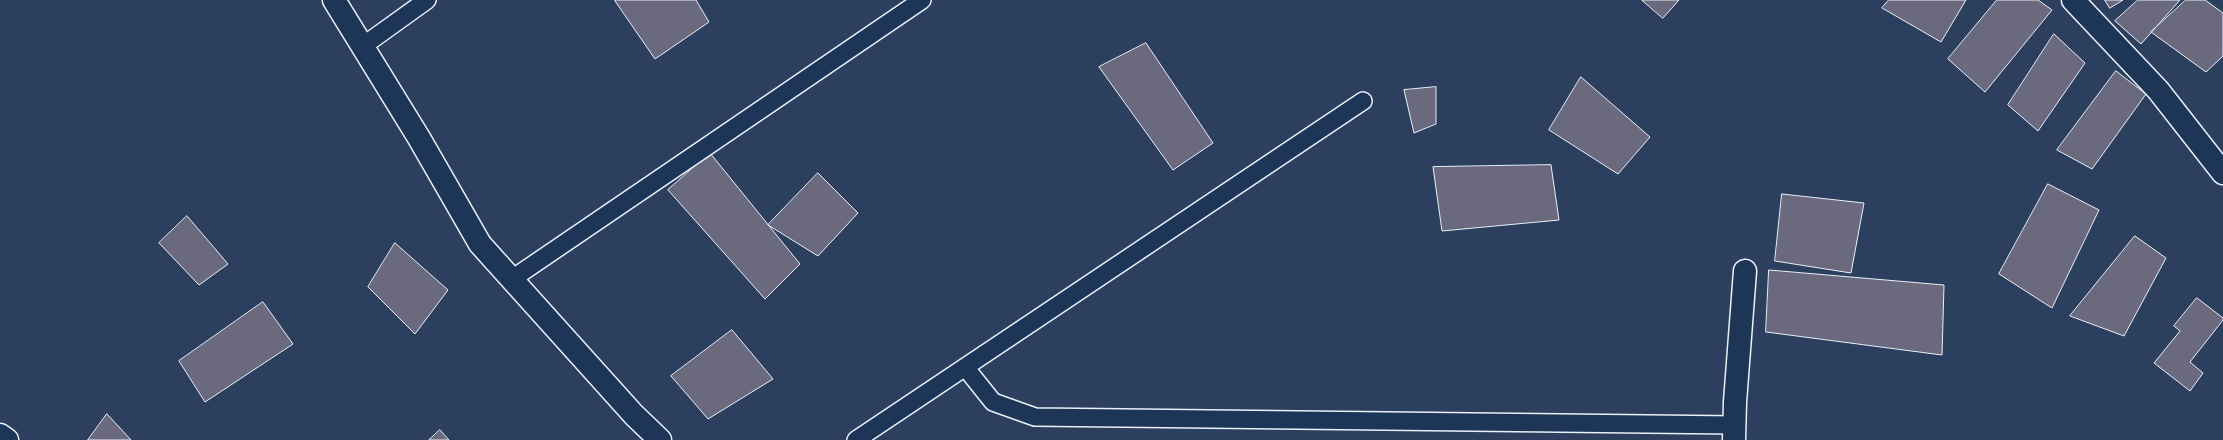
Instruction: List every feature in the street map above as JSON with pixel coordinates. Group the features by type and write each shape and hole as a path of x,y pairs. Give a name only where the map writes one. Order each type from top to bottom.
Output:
{"street":[{"path":"334,0 419,138 480,244 634,415 660,440"},
{"path":"2073,0 2158,90 2223,173"},
{"path":"1734,433 1745,271"},
{"path":"0,434 7,440"}],"lane":[{"path":"362,46 427,0"},
{"path":"512,279 922,0"},
{"path":"856,440 1363,101"},
{"path":"965,367 993,402 1035,417 1734,433"}],"building":[{"path":"696,0 709,22 655,59 615,1"},
{"path":"1642,0 1679,0 1663,18"},
{"path":"1889,0 1966,0 1941,42 1882,8"},
{"path":"1997,0 2038,0 2052,10 1985,92 1948,59"},
{"path":"2105,0 2123,0 2110,8"},
{"path":"2138,0 2180,0 2141,44 2115,21"},
{"path":"2186,0 2205,0 2223,13 2223,56 2206,72 2151,32"},
{"path":"2054,34 2085,63 2038,131 2008,105"},
{"path":"1146,43 1213,143 1173,170 1099,67"},
{"path":"2116,71 2146,94 2092,169 2057,150"},
{"path":"1581,77 1650,137 1618,174 1549,130"},
{"path":"1436,87 1436,124 1414,133 1404,90"},
{"path":"710,153 800,264 765,299 668,190"},
{"path":"1551,165 1559,220 1442,231 1433,167"},
{"path":"818,173 858,213 818,256 768,225"},
{"path":"2048,184 2099,210 2052,308 1999,274"},
{"path":"1782,194 1864,203 1851,273 1775,261"},
{"path":"187,216 228,264 199,285 159,243"},
{"path":"2135,236 2166,258 2124,336 2070,316"},
{"path":"395,243 448,290 415,334 368,287"},
{"path":"1769,270 1944,285 1942,355 1766,332"},
{"path":"2197,298 2223,318 2223,320 2190,362 2203,373 2190,391 2154,363 2180,331 2174,326"},
{"path":"263,302 293,344 205,402 179,361"},
{"path":"732,330 773,379 708,419 671,376"},
{"path":"107,414 131,440 88,440"},
{"path":"440,430 449,440 429,440"}]}
